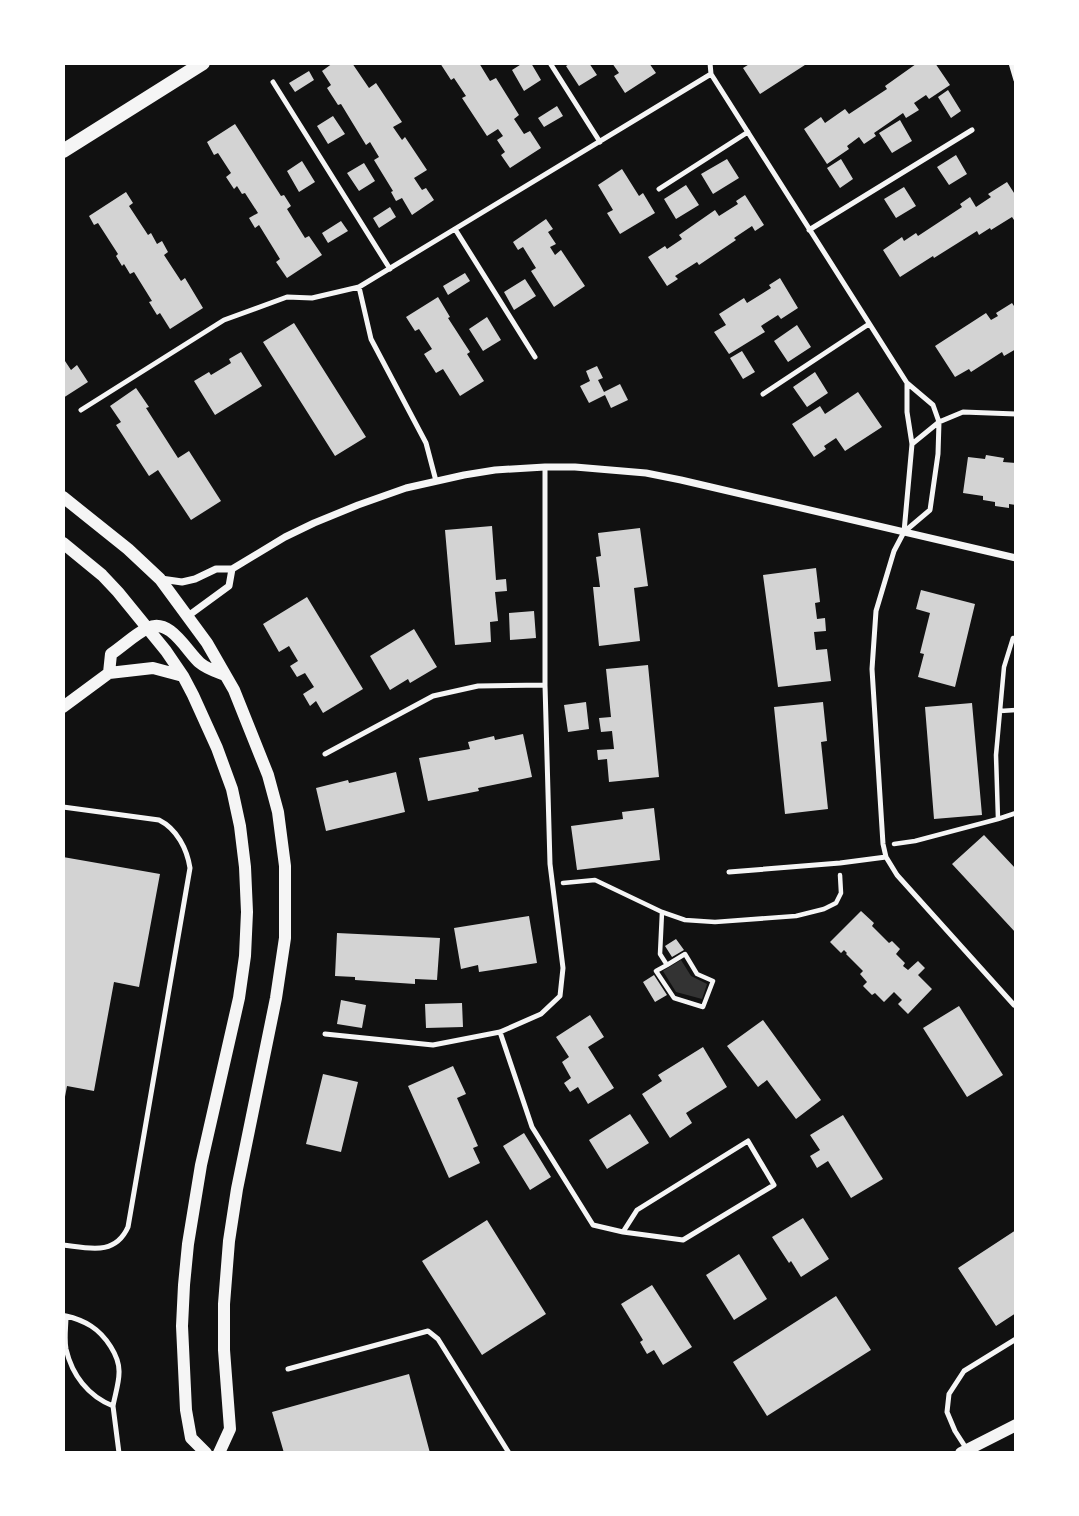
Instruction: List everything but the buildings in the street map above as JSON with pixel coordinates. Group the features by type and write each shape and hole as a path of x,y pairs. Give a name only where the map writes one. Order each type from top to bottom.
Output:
{"main road":[{"path":"63,151 203,63"}],"street":[{"path":"160,579 182,582 216,569 232,569 314,523 406,488 495,470 545,467 608,469 658,476 1016,558"},
{"path":"63,497 128,549 160,579 207,643 246,720 268,775 278,812 285,866 285,938 229,1241 224,1304 224,1350 230,1429 219,1453"},
{"path":"63,543 118,592 183,676 206,722 232,789 240,826 247,912 245,956 239,998 201,1165 184,1286 182,1326 186,1410 191,1438 206,1453"},
{"path":"188,616 229,586 232,569"},
{"path":"109,673 111,654 148,628 159,626 185,644 198,662 225,675"},
{"path":"63,707 109,673 153,668 183,676"},
{"path":"966,1452 1016,1425"}],"lane":[{"path":"550,63 600,142"},
{"path":"710,63 711,74 809,230 907,383 933,405 939,422 938,454 930,510 904,532 894,551 876,611 872,669 883,844 886,857 897,875 1014,1004 1016,1003"},
{"path":"1011,63 1016,80"},
{"path":"81,410 224,320 287,297 312,298 359,287 711,74"},
{"path":"273,82 390,269"},
{"path":"809,230 972,130"},
{"path":"659,189 748,132"},
{"path":"455,229 535,357"},
{"path":"359,287 371,339 426,443 436,481"},
{"path":"763,394 869,324"},
{"path":"904,532 912,444 907,412 907,383"},
{"path":"912,444 939,422 963,412 1016,414"},
{"path":"325,1034 433,1045 500,1032 541,1014 560,996 563,968 550,864 545,685 545,467"},
{"path":"325,754 433,696 478,686 545,685"},
{"path":"63,807 166,823 178,836 188,856 190,868 128,1227 123,1237 108,1247 95,1249 63,1245"},
{"path":"729,872 886,857"},
{"path":"500,1032 532,1127 593,1225 623,1232 683,1240 774,1185 748,1142 637,1210 623,1232"},
{"path":"113,1406 103,1402 84,1387 75,1372 66,1348 64,1315 94,1328 117,1359 119,1373 113,1406 119,1453"},
{"path":"288,1369 428,1331 438,1339 509,1453"},
{"path":"966,1452 947,1412 949,1394 964,1371 1016,1339"}],"path":[{"path":"998,819 996,755 1004,667 1013,638"},
{"path":"1000,711 1016,710"},
{"path":"883,844 905,844 1016,813"},
{"path":"552,883 595,880 662,912 685,920 715,922 796,916 824,909 836,903 841,893 840,863"},
{"path":"662,912 660,954 667,965"},
{"path":"685,954 697,974 713,981 703,1007 674,998 656,971 667,965 685,954"}],"shaded area":[{"path":"681,960 691,976 707,984 702,999 676,992 663,971"}]}
